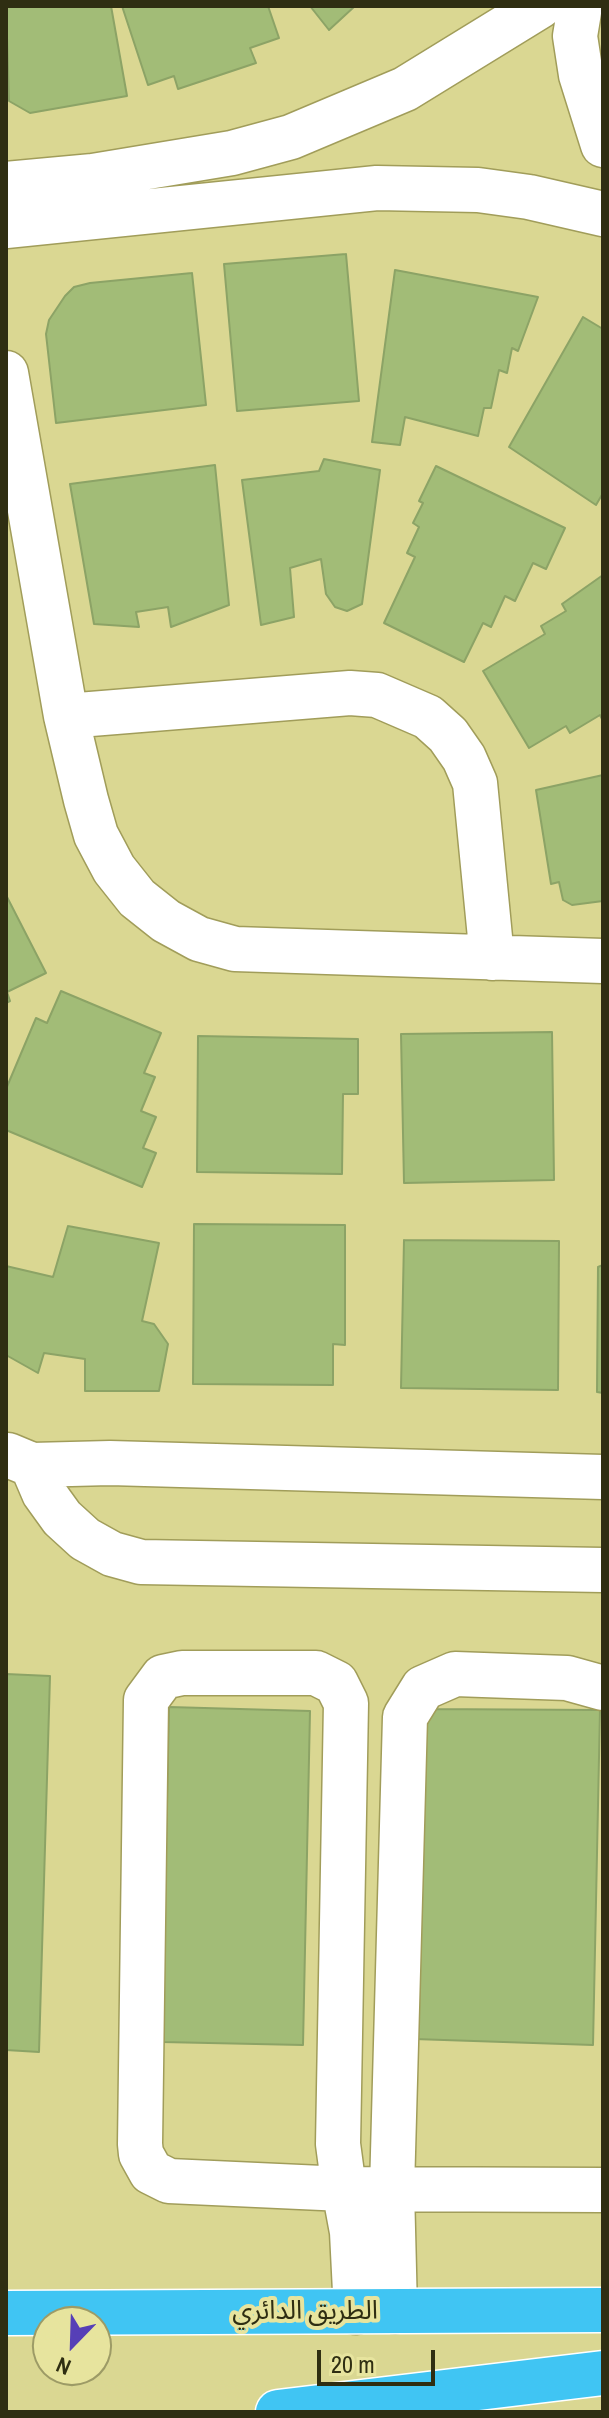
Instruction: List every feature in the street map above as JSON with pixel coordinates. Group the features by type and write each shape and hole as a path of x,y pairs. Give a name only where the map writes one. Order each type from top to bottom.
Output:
{"highway":[{"name":"الطريق الدائري","path":"6,2313 603,2310"},
{"path":"278,2412 603,2373"}],"street":[{"path":"6,184 93,176 201,158 291,137 405,89 540,6"},
{"path":"580,6 575,36 581,75 603,145"},
{"path":"6,226 377,188 478,190 529,197 603,214"},
{"path":"6,373 66,716 96,835 114,869 137,898 166,921 199,939 235,949 603,961"},
{"path":"66,716 350,693 377,695 428,717 448,735 464,758 475,783 492,958"},
{"path":"19,1460 603,1477"},
{"path":"19,1460 62,1518 85,1539 112,1554 141,1562 603,1570"},
{"path":"375,2312 352,2232 344,2189 338,2105 346,1703 336,1683 316,1673 172,1674 156,1683 146,1700 140,2144 141,2154 151,2172 169,2181 344,2189 603,2190"},
{"path":"375,2312 392,2189 403,1735 409,1709 423,1688 455,1674 567,1678 603,1688"}],"building":[{"path":"6,6 111,6 127,96 30,113 9,101"},
{"path":"122,6 268,6 279,38 250,48 256,63 178,89 174,76 148,85"},
{"path":"310,6 355,6 329,30"},
{"path":"346,254 359,401 237,411 224,264"},
{"path":"395,270 538,297 518,351 512,348 507,373 499,370 491,408 484,408 478,436 405,417 400,445 372,442"},
{"path":"192,273 206,405 56,423 46,334 49,320 65,296 74,287 90,283"},
{"path":"583,317 603,329 603,493 596,505 509,447"},
{"path":"324,459 380,470 362,604 347,611 335,607 326,594 321,559 290,568 294,617 261,625 242,480 319,471"},
{"path":"215,465 229,605 171,627 168,607 136,612 139,627 94,624 70,484"},
{"path":"436,466 565,528 546,569 533,563 515,601 505,596 491,627 483,623 464,662 384,623 415,557 407,553 419,527 413,523 423,503 419,501"},
{"path":"603,575 603,721 600,715 570,733 566,726 529,748 483,671 545,634 541,626 566,611 562,604"},
{"path":"603,775 603,901 572,905 563,900 559,882 551,884 536,790"},
{"path":"6,895 46,973 7,992 10,1001 6,1003"},
{"path":"61,991 161,1033 144,1073 155,1077 141,1111 156,1117 143,1148 156,1153 142,1187 6,1130 6,1089 36,1018 47,1023"},
{"path":"552,1032 554,1180 404,1183 401,1034"},
{"path":"198,1036 358,1039 358,1094 343,1094 342,1174 197,1172"},
{"path":"194,1224 345,1225 345,1345 333,1344 333,1385 193,1384"},
{"path":"68,1226 159,1243 142,1321 154,1324 168,1344 159,1391 85,1391 85,1359 44,1353 38,1373 6,1355 6,1266 53,1277"},
{"path":"404,1240 559,1241 558,1390 401,1388"},
{"path":"603,1265 603,1393 597,1392 598,1267"},
{"path":"6,1674 50,1676 39,2052 6,2050"},
{"path":"169,1707 310,1711 303,2045 162,2042"},
{"path":"423,1709 600,1710 593,2045 414,2039"}]}
